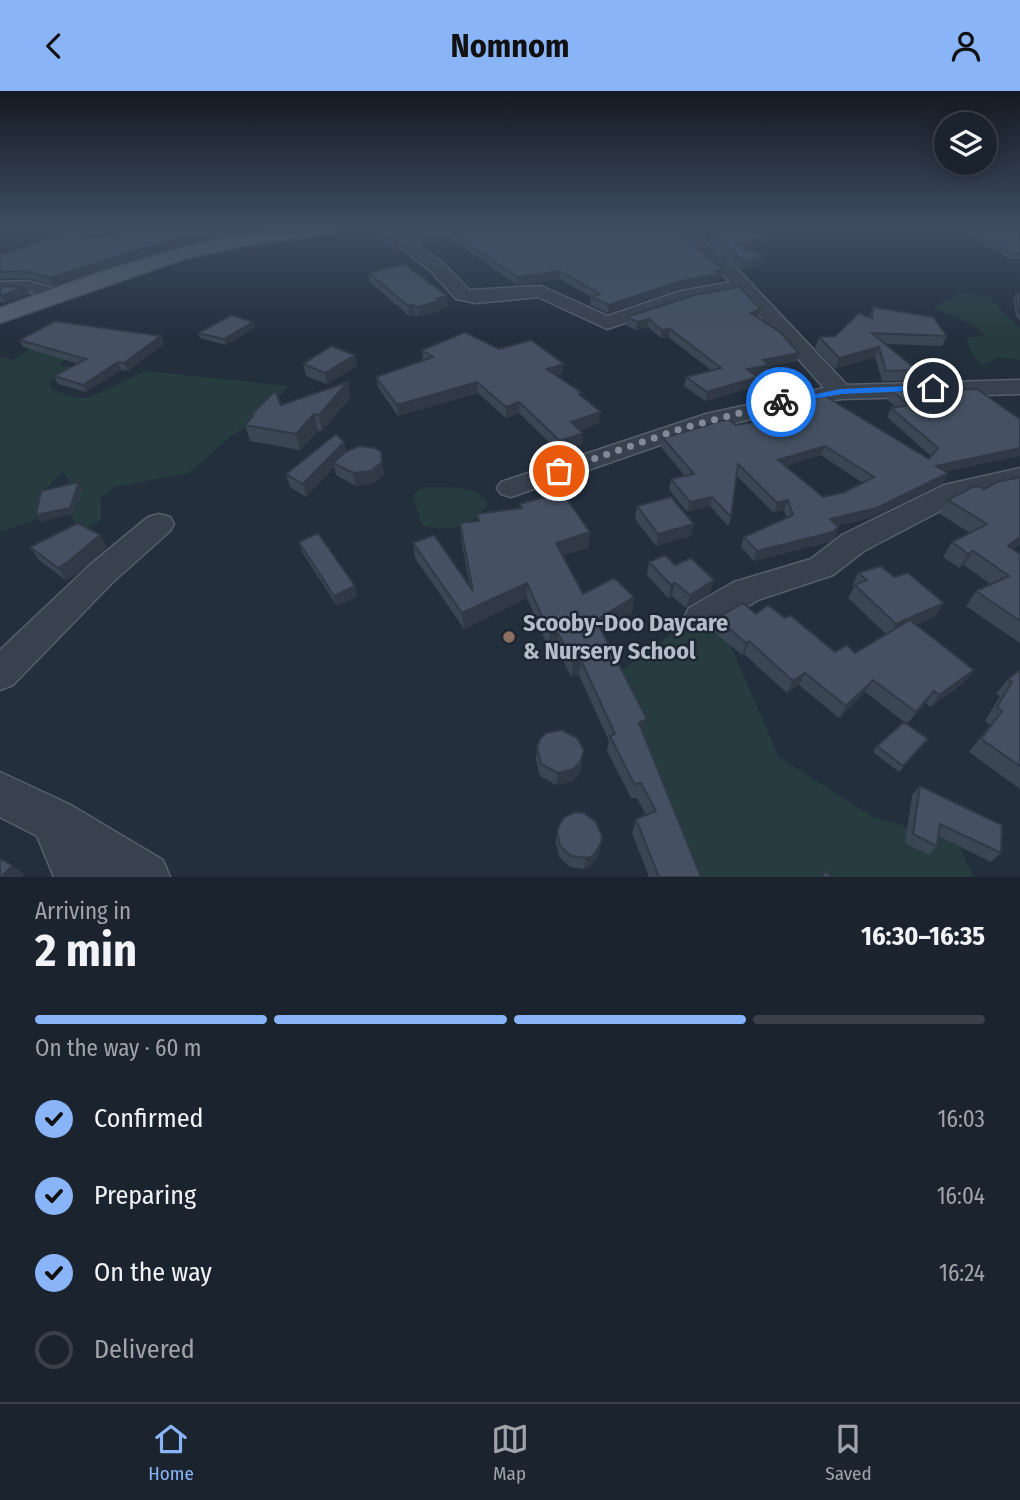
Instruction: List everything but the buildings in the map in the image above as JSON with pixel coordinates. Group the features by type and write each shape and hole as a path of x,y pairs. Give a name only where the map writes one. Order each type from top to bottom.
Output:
{"main road":[{"path":"0,316 152,264"}],"street":[{"path":"432,264 463,295 476,297 541,291 607,323 688,295 741,286"},
{"path":"722,264 841,392"},
{"path":"0,287 28,286 56,295"},
{"path":"511,488 680,429 742,411 841,392 1020,387"},
{"path":"701,618 746,591 822,567 853,543 954,492 1020,477"},
{"path":"0,674 102,573 159,524"},
{"path":"0,794 52,820 146,877"},
{"path":"52,820 78,877"}],"green space":[{"path":"961,293 989,297 1020,329 1020,360 995,357 994,360 981,365 969,348 967,337 986,336 973,324 932,308"},
{"path":"37,345 74,349 59,365 74,368 49,381 52,390 77,398 89,398 145,371 289,386 259,418 230,437 189,473 115,487 101,498 101,520 80,532 72,518 77,497 63,471 40,496 35,520 0,532 0,357 12,360"},
{"path":"427,487 467,489 487,501 487,506 474,519 458,527 439,529 422,525 413,496 418,490"},
{"path":"721,624 779,757 871,816 958,842 973,877 690,877 614,676 673,633"}],"way so far":[{"path":"559,471 680,429 781,402"}],"place":[{"name":"Scooby-Doo Daycare & Nursery School","path":"509,637"}],"route":[{"path":"781,402 841,392 933,388"}]}
